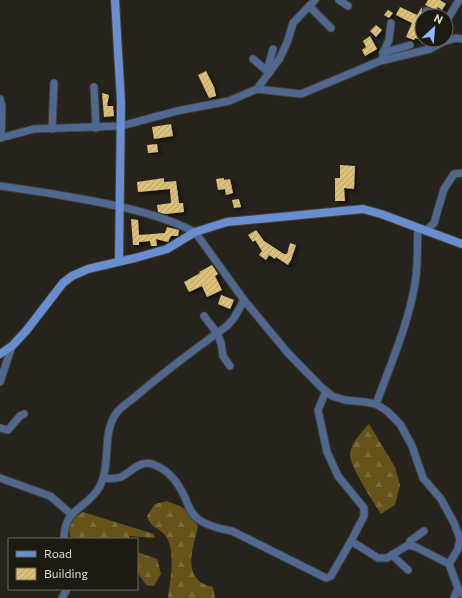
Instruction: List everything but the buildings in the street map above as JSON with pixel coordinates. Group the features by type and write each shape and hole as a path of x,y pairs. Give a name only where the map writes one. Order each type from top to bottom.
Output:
{"street":[{"path":"115,0 121,102 119,261"},
{"path":"257,89 268,72 280,58 288,40 293,23 315,0"},
{"path":"339,0 348,6"},
{"path":"309,6 332,28"},
{"path":"383,56 389,40 391,23"},
{"path":"0,99 2,106 0,138 34,130 121,126 177,111 229,101 257,89 301,94 410,45"},
{"path":"383,56 432,48"},
{"path":"268,72 273,49"},
{"path":"253,59 268,72"},
{"path":"52,129 54,83"},
{"path":"94,87 96,128"},
{"path":"426,231 434,223 444,189 454,174 462,173"},
{"path":"0,186 47,192 134,209 195,232 244,300 287,352 326,392 332,396 345,400 376,404 400,424 412,446 424,478 441,499 454,523 460,539 458,549 448,564"},
{"path":"0,354 12,346 26,331 63,283 72,276 88,269 167,249 195,232 227,222 362,209 381,214 462,244"},
{"path":"376,404 404,326 412,296 416,277 418,228"},
{"path":"64,538 64,529 71,514 94,495 103,478 109,431 115,414 166,370 227,326 234,318 244,300"},
{"path":"204,316 217,333 221,343 223,356 230,366"},
{"path":"0,382 12,346"},
{"path":"103,478 112,479 122,476 140,464 150,463 169,472 181,488 192,513 198,519 219,528 232,531 326,578 331,576 351,540 364,516 364,508 338,476 327,452 318,410 326,392"},
{"path":"0,428 8,430 20,416 24,414"},
{"path":"0,478 50,496 71,514"},
{"path":"410,546 410,541 424,531"},
{"path":"351,540 378,558 387,558 392,556 408,545 448,564 460,591 454,598"},
{"path":"392,556 408,570"}],"green space":[{"path":"369,424 395,467 400,485 395,505 381,514 362,484 350,458 351,449 357,437"},
{"path":"167,501 184,508 198,526 192,554 192,569 199,581 213,587 215,598 168,598 172,556 168,540 161,531 152,525 147,516 155,504"},
{"path":"83,512 154,534 155,538 129,536 129,538 71,538 69,525 75,517"},
{"path":"138,552 157,559 161,574 154,586 146,585 138,573"}]}
